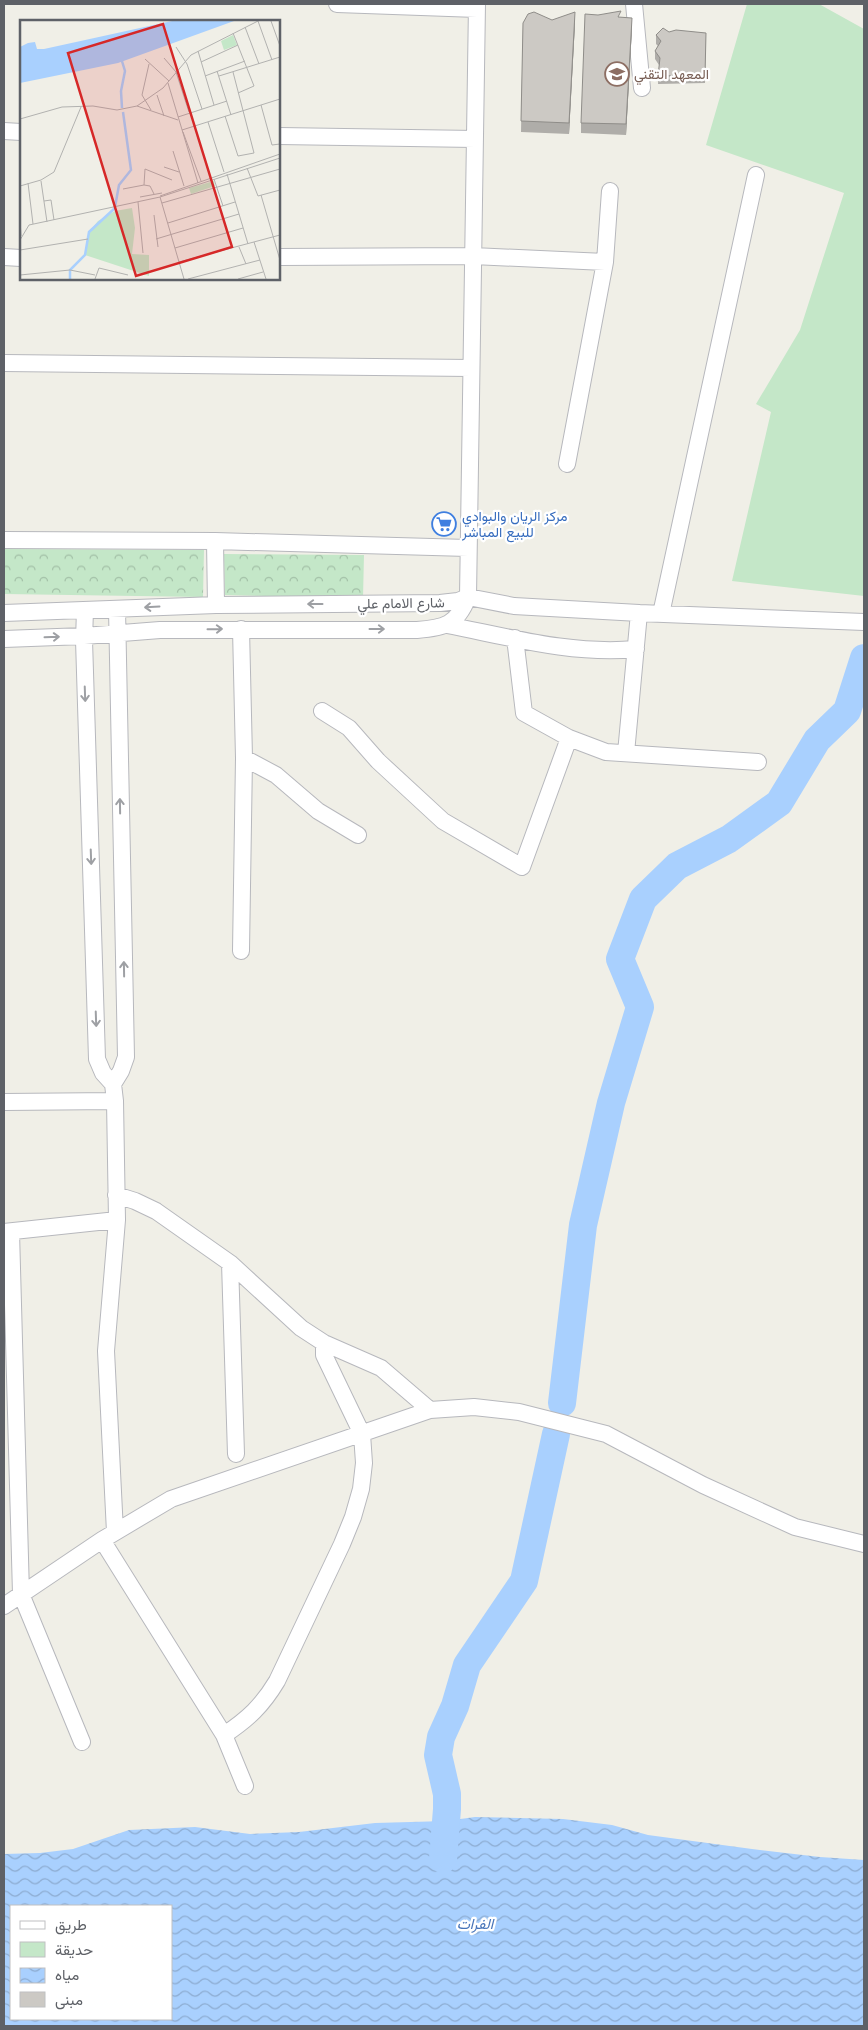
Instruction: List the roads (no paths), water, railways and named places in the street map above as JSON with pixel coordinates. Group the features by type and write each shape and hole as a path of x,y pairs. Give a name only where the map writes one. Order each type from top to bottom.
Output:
{"street":[{"path":"337,4 477,6 468,597 506,605 639,613 864,622"},
{"path":"634,4 642,88"},
{"path":"4,131 20,132"},
{"path":"280,136 475,139"},
{"path":"661,614 756,175"},
{"path":"567,464 605,262 610,191"},
{"path":"280,257 473,256 605,262"},
{"path":"4,258 20,258"},
{"path":"4,363 471,368"},
{"path":"4,540 215,541 468,548"},
{"path":"215,541 216,605"},
{"name":"شارع الامام علي","path":"4,613 216,605 440,603 458,601 468,597"},
{"name":"شارع الامام علي","path":"4,639 84,636 160,630 417,630 447,625 460,613 468,597"},
{"path":"113,1084 121,1071 126,1057 116,634 117,609"},
{"path":"85,610 84,636 97,1059 103,1073 113,1084 115,1101 117,1220 106,1351 109,1536 224,1736 245,1786"},
{"path":"626,754 639,613"},
{"path":"447,625 580,650 617,651 636,649"},
{"path":"241,629 244,758 241,951"},
{"path":"515,638 524,713 569,738 606,752 758,762"},
{"path":"322,710 349,728 378,762 443,821 522,867 569,738"},
{"path":"244,758 276,775 318,810 358,836"},
{"path":"4,1102 115,1101"},
{"path":"116,1196 135,1200 156,1211 230,1263 301,1328 324,1343 381,1368 430,1410"},
{"path":"82,1742 21,1594 7,1232 117,1220"},
{"path":"230,1263 236,1454"},
{"path":"224,1736 247,1720 265,1700 277,1681 342,1544 353,1517 361,1489 364,1462 362,1434 324,1355 324,1343"},
{"path":"4,1606 109,1536 171,1499 430,1410 474,1407 519,1412 606,1434 703,1486 795,1527 864,1544"}],"water":[{"name":"الفرات","path":"475,1817 563,1819 612,1825 648,1835 820,1857 864,1860 864,2026 4,2026 4,1854 40,1853 73,1849 129,1830 195,1827 250,1834 299,1832 375,1823 446,1821"}],"waterway":[{"path":"562,1403 583,1225 611,1103 640,1007 620,959 643,899 677,866 729,839 779,803 817,740 847,711 864,658"},
{"path":"443,1859 447,1794 438,1755 441,1737 455,1706 467,1665 524,1581 556,1434"}],"place":[{"name":"المعهد التقني","path":"617,74"},
{"name":"مركز الريان والبوادي للبيع المباشر","path":"444,524"}]}
